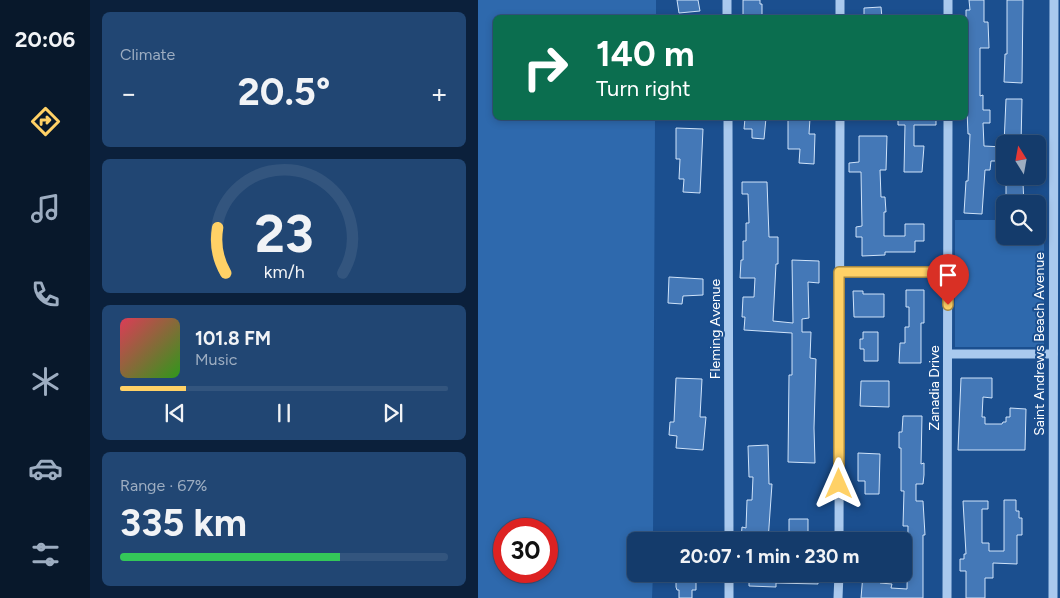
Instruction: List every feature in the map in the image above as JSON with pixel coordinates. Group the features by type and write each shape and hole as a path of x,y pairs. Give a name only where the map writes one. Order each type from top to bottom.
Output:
{"street":[{"path":"726,0 727,15"},
{"path":"840,0 840,15"},
{"path":"948,0 948,15"},
{"name":"Saint Andrews Beach Avenue","path":"1053,598 1054,0"},
{"name":"Fleming Avenue","path":"728,120 729,532"},
{"path":"839,532 840,120"},
{"name":"Zanadia Drive","path":"947,598 948,120"},
{"path":"839,272 948,272"},
{"path":"948,354 1053,354"},
{"path":"729,582 729,598"},
{"path":"838,582 838,598"}],"shaded area":[{"path":"478,0 656,0 656,15 493,15 493,120 655,120 653,532 627,532 627,582 653,582 652,598 478,598"},
{"path":"955,220 996,220 996,245 1044,245 1044,347 955,347"}],"building":[{"path":"677,0 698,0 700,11 679,13"},
{"path":"743,0 760,0 762,15 743,15"},
{"path":"969,0 984,0 984,22 988,22 989,48 980,48 980,96 983,95 983,110 990,110 990,123 983,123 984,146 996,147 996,161 991,161 990,170 985,170 982,214 964,213 966,181 968,181 970,134 968,134 967,120 968,15 966,15 966,10 970,10"},
{"path":"1007,0 1023,0 1022,83 1004,82 1005,54 1007,54"},
{"path":"881,7 882,15 864,15 864,8"},
{"path":"1006,99 1022,99 1021,135 1004,135"},
{"path":"745,120 766,120 764,139 752,138 752,129 744,129"},
{"path":"788,120 810,120 809,134 815,134 814,164 799,163 800,149 788,149"},
{"path":"898,120 936,120 936,125 914,125 914,146 924,146 922,172 904,172 905,125 898,125"},
{"path":"676,128 703,129 700,193 683,192 684,179 679,179 680,159 676,159"},
{"path":"859,136 887,136 886,170 880,170 881,197 885,197 886,212 884,212 884,236 905,236 905,224 924,224 924,241 915,241 915,252 885,252 885,255 862,256 862,237 856,237 856,227 862,226 861,172 849,172 849,163 859,162"},
{"path":"742,182 767,182 769,237 778,237 778,264 776,264 773,321 793,323 792,260 819,261 819,283 808,282 809,318 802,319 802,332 811,332 810,358 816,359 815,463 788,462 789,375 792,375 792,333 744,330 745,317 742,317 743,297 754,297 755,278 740,278 741,260 743,260 743,241 746,241 746,223 749,223 748,194 742,194"},
{"path":"1006,185 1023,185 1024,195 1006,195"},
{"path":"669,277 703,279 703,295 683,296 682,304 668,303"},
{"path":"906,290 924,290 924,323 921,323 921,363 899,363 900,343 905,343 905,327 909,327 909,307 906,307"},
{"path":"853,291 863,291 863,294 884,294 884,317 854,317"},
{"path":"863,332 878,332 878,361 864,361 864,349 860,349 860,339 863,339"},
{"path":"676,378 702,379 700,417 706,417 703,450 676,448 677,436 669,435 670,422 674,422"},
{"path":"961,378 992,378 992,398 983,397 982,417 985,417 985,424 1002,424 1006,422 1006,417 1010,417 1010,408 1026,409 1025,450 958,450"},
{"path":"861,381 889,381 889,407 860,406"},
{"path":"903,416 922,416 921,464 924,463 924,475 923,484 916,484 916,501 923,501 925,535 923,535 923,598 861,598 862,582 880,582 892,584 891,588 907,589 907,582 912,582 912,532 908,532 908,526 903,526 904,491 901,491 901,448 899,448 899,432 902,432"},
{"path":"768,445 769,484 772,484 769,532 742,532 742,527 746,528 747,500 752,500 753,477 749,477 748,446"},
{"path":"858,453 880,454 879,494 865,494 865,481 858,481"},
{"path":"1004,500 1016,500 1016,511 1019,511 1019,518 1022,518 1022,535 1017,535 1017,564 993,563 993,578 985,578 985,598 966,598 966,571 960,571 960,559 964,559 964,554 966,554 963,501 988,501 988,509 982,509 982,543 989,543 989,551 1004,551"},
{"path":"789,519 808,519 808,532 789,532"},
{"path":"676,582 696,582 696,590 692,590 692,598 679,598 679,590 676,587"},
{"path":"749,582 818,582 818,584 776,583 776,587 749,586"}],"route":[{"path":"839,484 839,272 948,272 948,305"}]}
